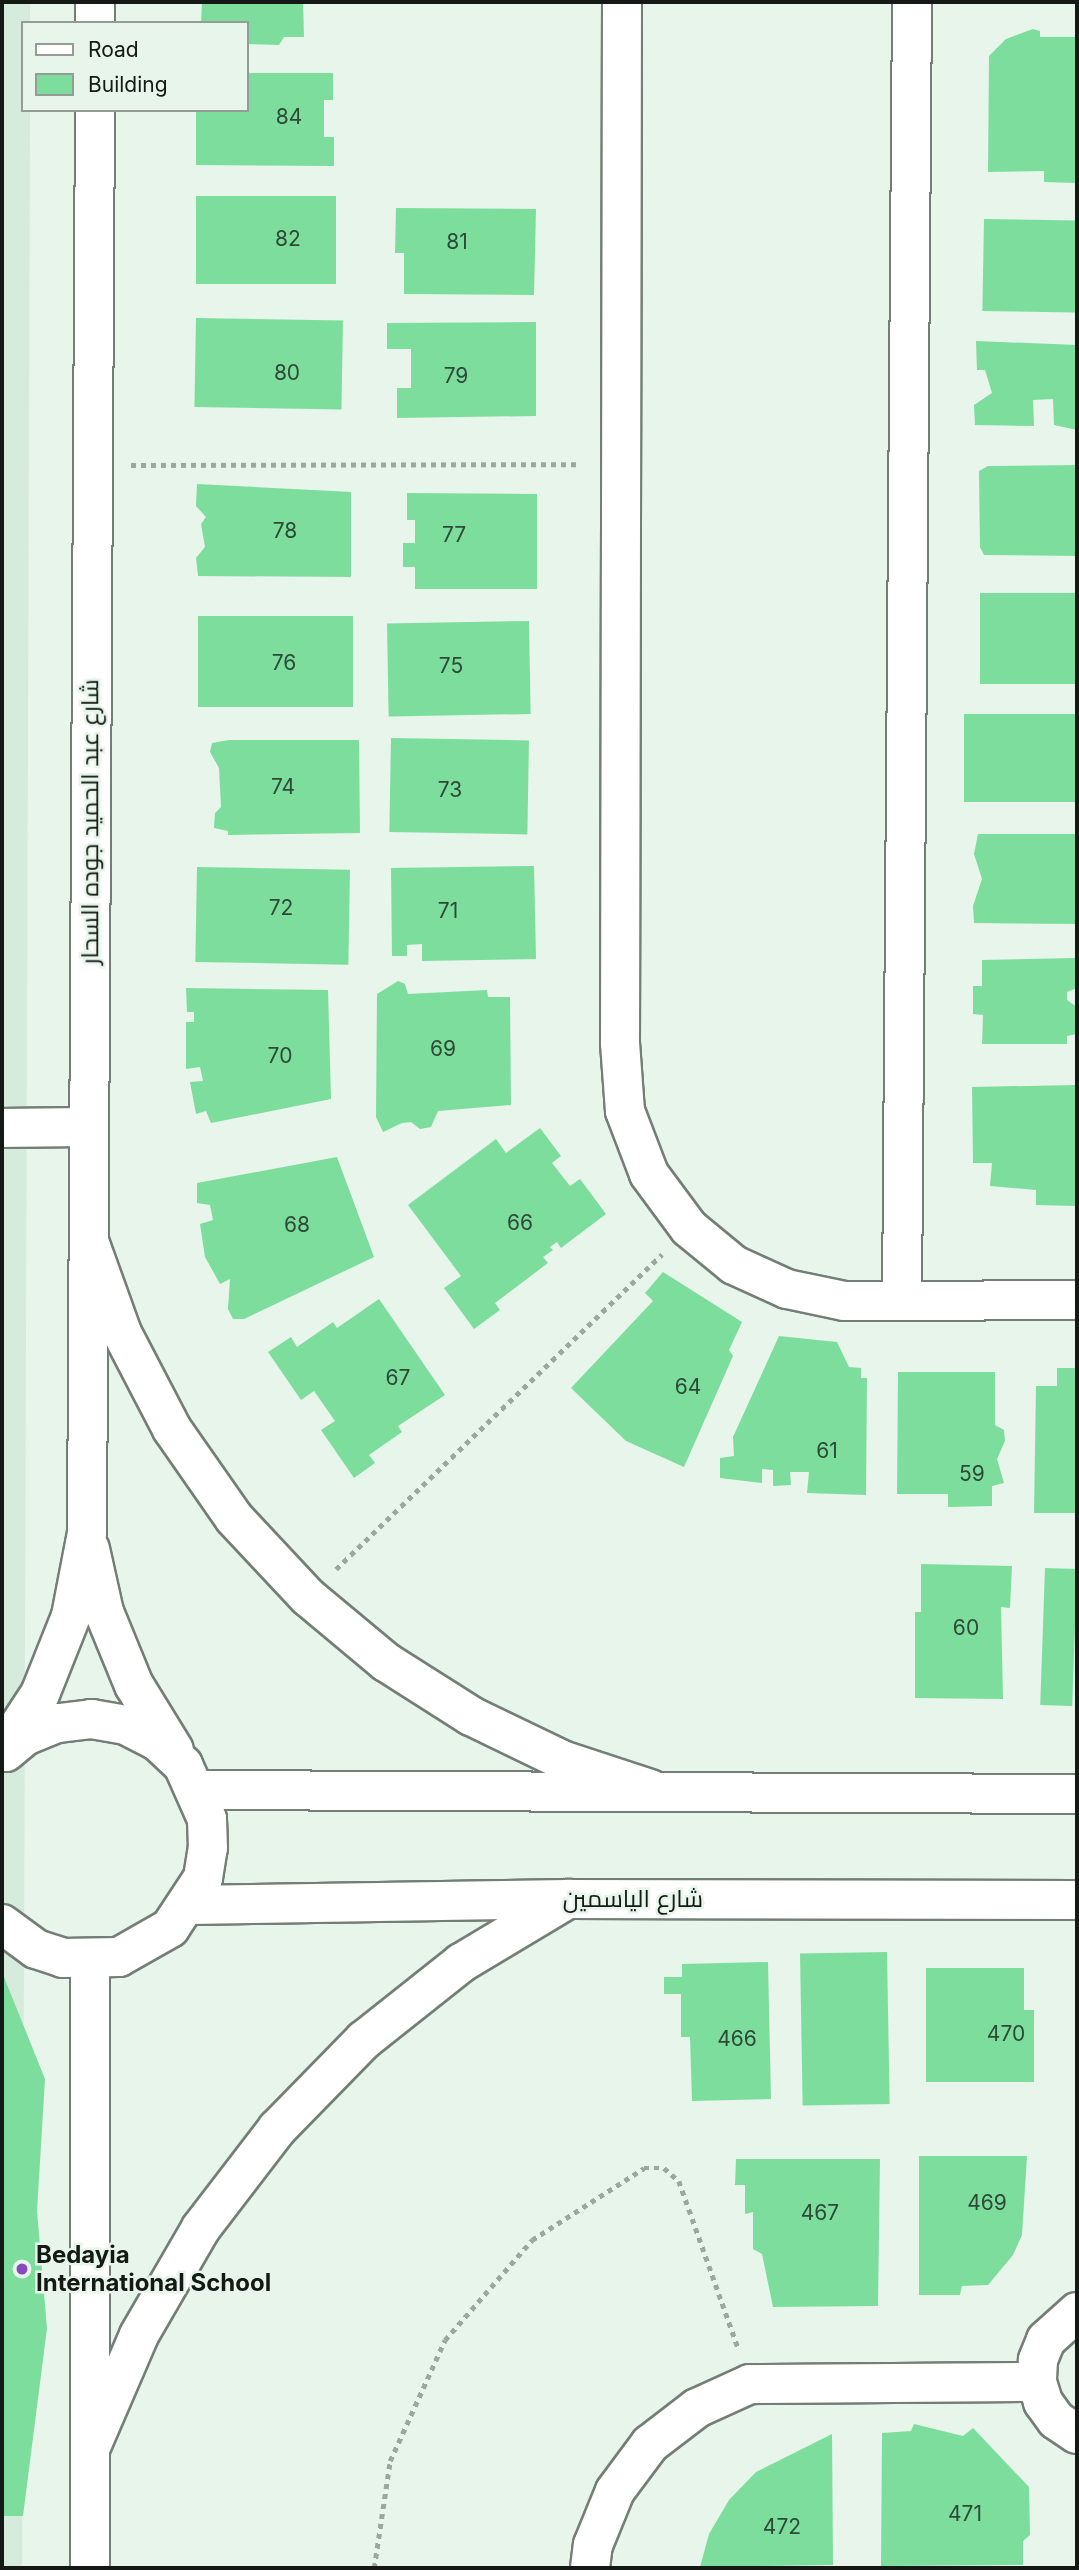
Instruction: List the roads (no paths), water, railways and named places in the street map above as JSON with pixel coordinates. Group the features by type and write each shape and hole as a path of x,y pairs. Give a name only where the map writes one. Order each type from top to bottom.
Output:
{"street":[{"path":"95,2 95,21"},
{"path":"622,2 620,1043 625,1111 649,1174 689,1228 734,1265 787,1289 844,1301 1077,1300"},
{"path":"902,1301 912,2"},
{"name":"شارع عبد الحميد جوده السحار","path":"2,1754 40,1694 71,1616 87,1533 95,112"},
{"path":"2,1128 88,1127"},
{"path":"88,1240 122,1333 172,1429 234,1518 308,1597 386,1662 471,1716 562,1760 659,1791"},
{"name":"شارع عبد الحميد جوده السحار","path":"87,1533 104,1612 134,1685 191,1778 207,1819 208,1848 203,1878 189,1905 170,1928 147,1945 119,1956 90,1961"},
{"path":"2,1754 25,1736 57,1723 92,1719 126,1725 157,1741 191,1778 659,1791 1077,1794"},
{"path":"90,2449 139,2334 201,2228 277,2129 364,2040 461,1963 568,1899"},
{"name":"شارع الياسمين","path":"189,1905 568,1899 1077,1900"},
{"path":"2,1924 36,1949 90,1961 90,2568"},
{"path":"1077,2312 1046,2340 1038,2360 1037,2382 1043,2402 1056,2420 1077,2434"},
{"path":"590,2568 593,2545 615,2491 650,2444 697,2407 750,2384 1037,2382"}],"place":[{"name":"Bedayia International School","path":"22,2269"}]}
